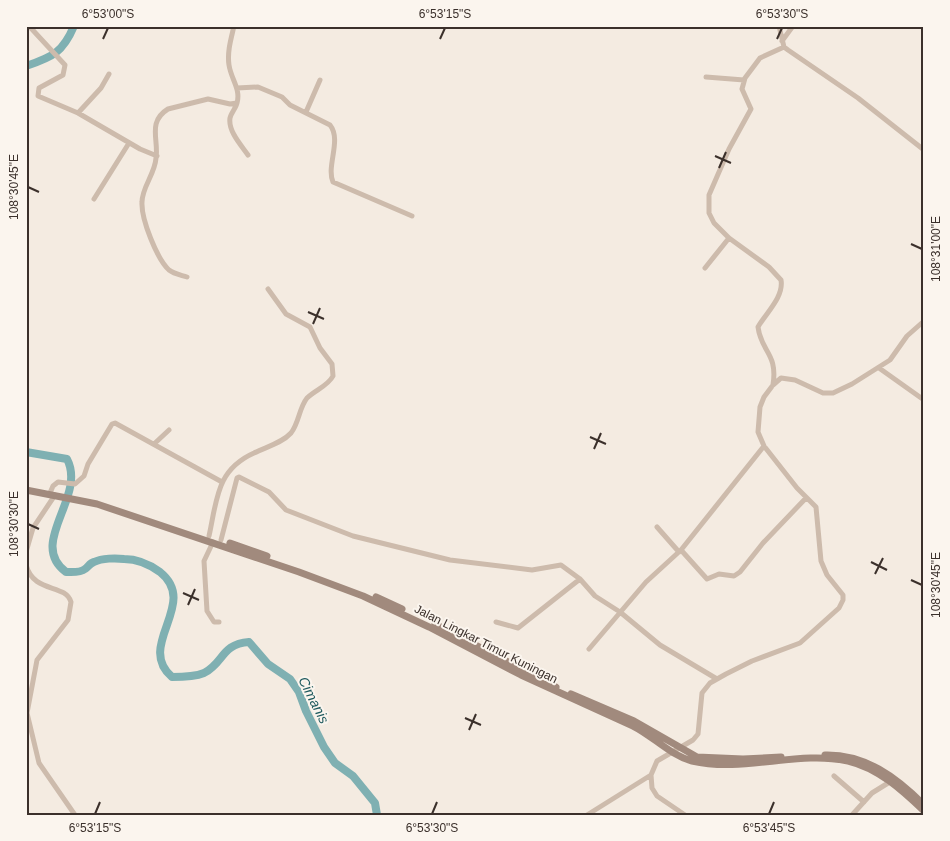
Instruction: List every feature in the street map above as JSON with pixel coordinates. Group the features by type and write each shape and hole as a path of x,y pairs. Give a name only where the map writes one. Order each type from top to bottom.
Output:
{"main road":[{"name":"Jalan Lingkar Timur Kuningan","path":"26,488 76,497 211,539 371,600 430,627 521,675 641,730 676,750"},
{"name":"Jalan Lingkar Timur Kuningan","path":"211,539 221,540 338,582 387,602 564,691 634,721 691,760 726,765 820,760 848,761 893,780 924,805"},
{"name":"Jalan Lingkar Timur Kuningan","path":"893,780 924,811"}],"street":[{"path":"29,26 65,65 63,75 39,88 38,96 78,113 129,143 157,156"},
{"path":"234,26 229,63 237,88 237,103 230,116 234,135 248,155"},
{"path":"779,26 783,44 858,98 924,150"},
{"path":"773,385 773,359 763,344 758,327 775,301 781,288 781,280 769,268 729,238 712,220 709,213 709,195 729,149 751,109 742,89 744,80 764,55 783,44 793,26"},
{"path":"78,113 101,88 109,74"},
{"path":"706,77 744,80"},
{"path":"306,112 320,80"},
{"path":"237,88 258,87 282,97 290,105 332,127 332,182 412,216"},
{"path":"187,277 167,268 143,218 142,201 157,156 154,129 165,111 208,99 230,104 237,103"},
{"path":"94,200 129,143"},
{"path":"706,268 729,238"},
{"path":"219,622 214,622 207,611 204,561 211,539 222,482 230,468 239,461 290,434 308,397 326,384 333,376 332,364 320,348 310,327 286,314 268,289"},
{"path":"686,815 657,796 652,788 651,775 657,761 698,734 702,694 717,680 752,661 800,643 842,604 843,595 829,580 821,561 816,508 764,446 758,432 758,419 764,397 781,378 795,380 823,393 831,393 852,384 893,357 907,336 924,320"},
{"path":"879,368 924,400"},
{"path":"26,552 33,528 55,493 56,484 64,482 75,484 84,476 88,464 112,424 136,434 222,482"},
{"path":"154,444 169,430"},
{"path":"589,650 646,582 680,551 764,446"},
{"path":"221,540 236,478 240,477 269,492 286,510 353,536 450,560 532,570 561,566 580,578 595,596 620,612 660,645 717,680"},
{"path":"657,527 707,578 719,574 734,576 740,572 763,543 806,498"},
{"path":"26,565 28,573 36,582 65,594 71,602 68,620 37,660 27,713 39,763 75,815"},
{"path":"496,622 518,628 580,578"},
{"path":"587,815 651,775"},
{"path":"834,776 864,802"},
{"path":"852,815 872,793 893,780"}],"waterway":[{"name":"Cimanis","path":"26,66 43,60 61,48 74,26"},
{"name":"Cimanis","path":"26,452 67,459 71,474 70,489 54,534 53,547 56,560 66,572 81,571 93,563 113,558 139,561 160,572 170,584 174,597 172,611 162,638 160,652 163,665 172,677 204,673 211,669 233,646 249,642 268,664 290,679 299,692 324,747 335,763 353,776 375,803 377,815"}]}
